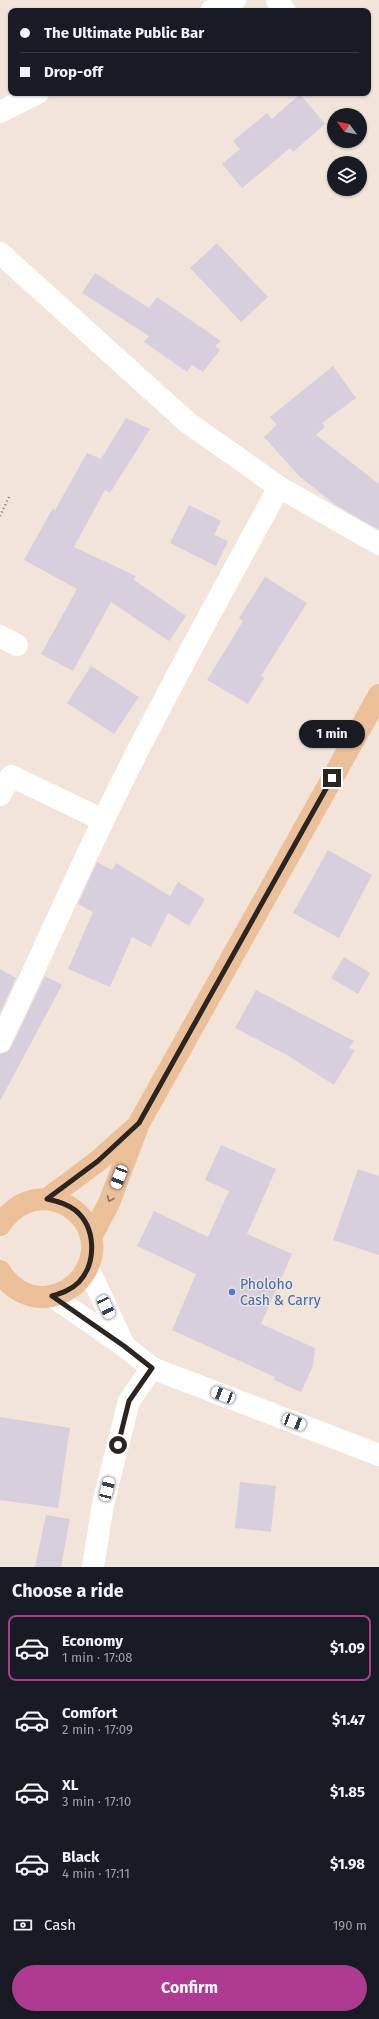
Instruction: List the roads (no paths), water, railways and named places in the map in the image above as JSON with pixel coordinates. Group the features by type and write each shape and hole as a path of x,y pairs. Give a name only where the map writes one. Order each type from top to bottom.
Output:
{"main road":[{"path":"91,1237 109,1203 139,1123 379,696"},
{"path":"47,1199 98,1161 139,1123"},
{"path":"0,1225 7,1215 18,1206 32,1200 47,1199 62,1203 75,1210 85,1222 91,1237 92,1248 88,1268 79,1282 67,1291 52,1296 38,1297 26,1294 14,1288 1,1276"}],"street":[{"path":"218,8 235,0"},
{"path":"0,112 32,96"},
{"path":"0,253 186,422 279,487 379,544"},
{"path":"0,1042 103,820 136,754 279,487"},
{"path":"0,795 12,776 103,820"},
{"path":"88,1268 124,1346"},
{"path":"52,1296 124,1346 152,1368 379,1455"},
{"path":"93,1567 103,1504 129,1401 152,1368"}],"place":[{"name":"Pholoho Cash & Carry","path":"232,1292"}]}
